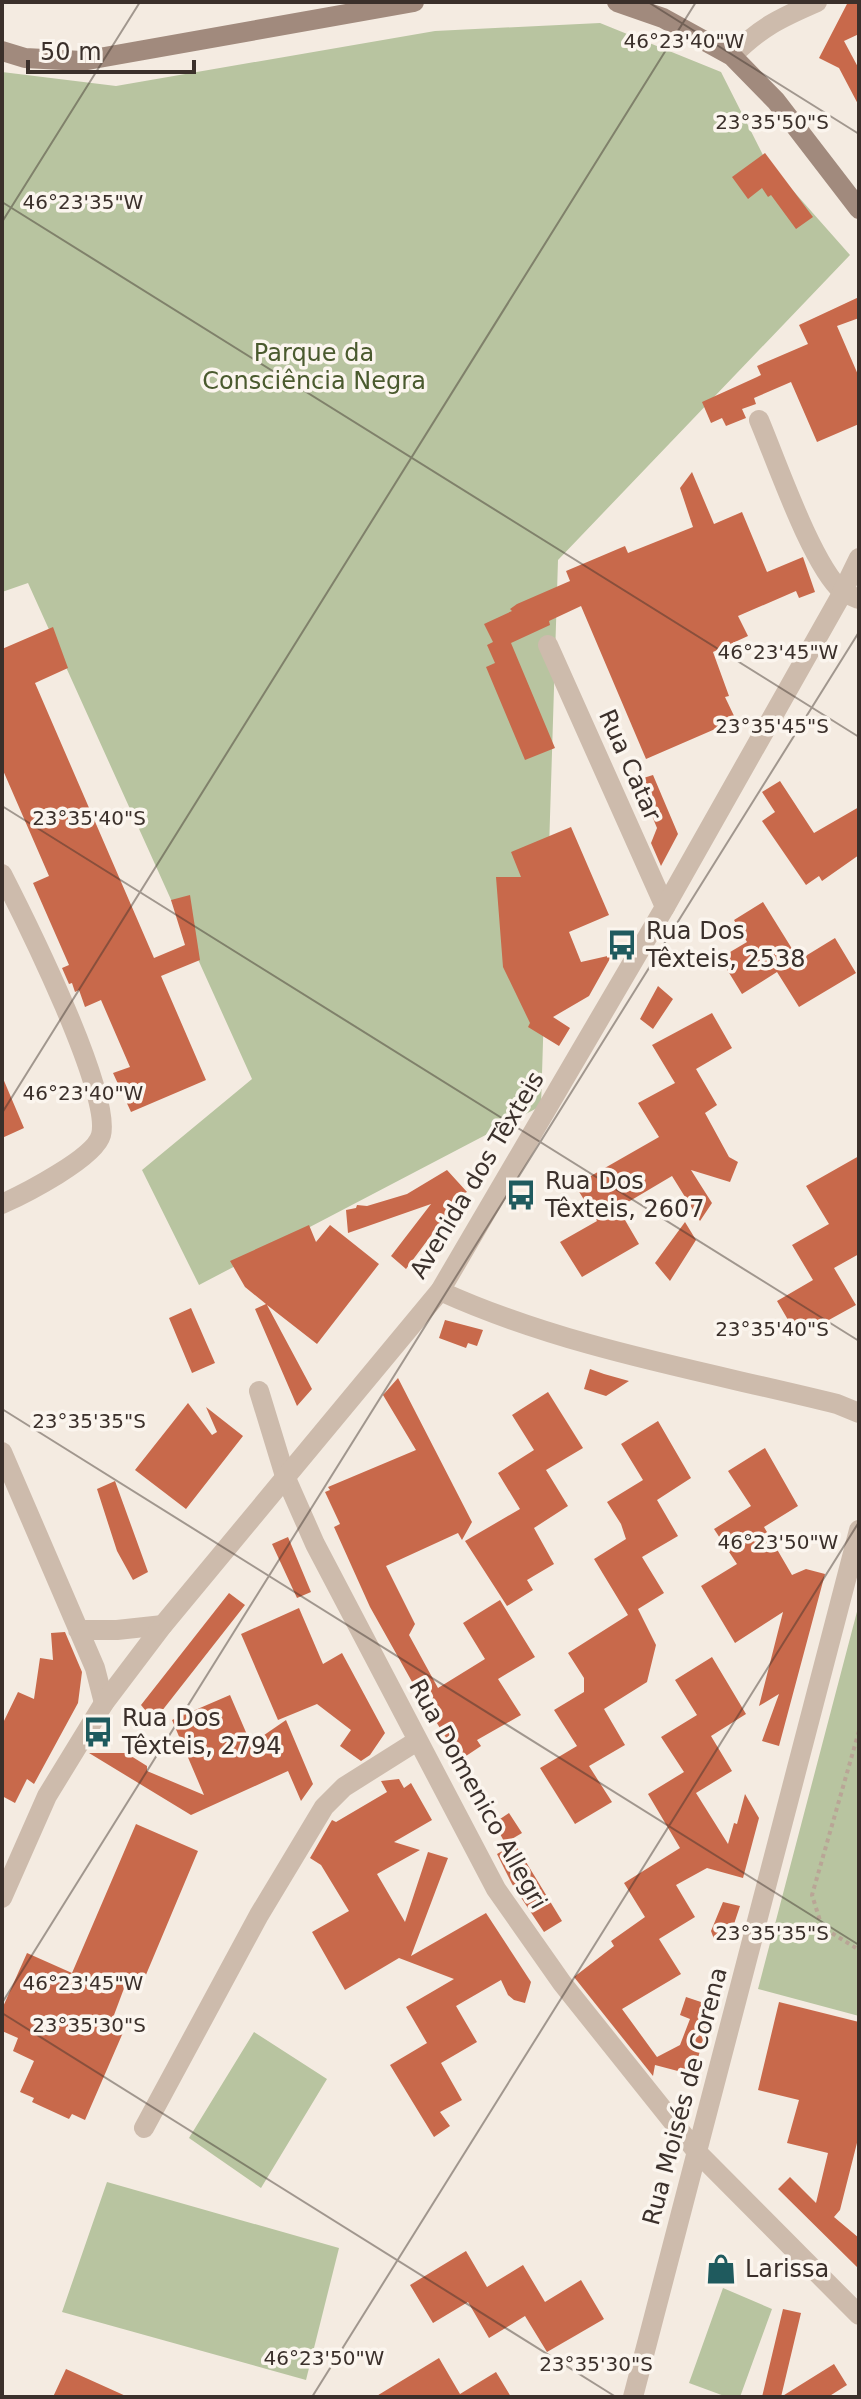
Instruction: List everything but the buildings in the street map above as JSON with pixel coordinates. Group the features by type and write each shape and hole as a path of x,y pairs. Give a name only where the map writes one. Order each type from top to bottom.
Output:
{"main road":[{"path":"2,51 25,58 82,61 414,2"},
{"path":"617,2 663,18 732,56 776,101 859,209"}],"street":[{"path":"732,56 755,33 773,21 817,2"},
{"path":"759,420 811,543 825,569 851,595"},
{"name":"Avenida dos Têxteis","path":"2,1898 47,1796 104,1703 163,1625 440,1291 851,595 859,558"},
{"name":"Rua Catar","path":"548,645 665,907"},
{"path":"2,874 62,1002 102,1111 101,1138 86,1155 36,1188 2,1204"},
{"path":"440,1291 484,1311 547,1333 837,1404 859,1413"},
{"name":"Rua Domenico Allegri","path":"259,1391 285,1476 315,1544 496,1889 562,1983 697,2152 859,2315"},
{"path":"2,1452 95,1668 104,1703"},
{"name":"Rua Moisés de Corena","path":"633,2397 859,1530"},
{"path":"78,1630 163,1625"},
{"path":"144,2128 259,1915 324,1807 344,1787 417,1741"}],"path":[{"path":"859,1731 812,1895 822,1927 859,1947"}],"green space":[{"name":"Parque da Consciência Negra","path":"600,23 721,72 765,159 850,255 558,560 541,1106 199,1285 142,1170 252,1079 28,583 2,592 2,72 116,86 435,31"},
{"path":"859,1604 859,2016 758,1989"},
{"path":"254,2032 327,2079 261,2188 189,2138"},
{"path":"107,2182 339,2248 306,2380 62,2312"},
{"path":"723,2288 772,2309 740,2397 727,2397 689,2383"}],"place":[{"name":"Rua Dos Têxteis, 2538","path":"622,945"},
{"name":"Rua Dos Têxteis, 2607","path":"521,1195"},
{"name":"Rua Dos Têxteis, 2794","path":"98,1732"},
{"name":"Larissa","path":"721,2269"}]}
